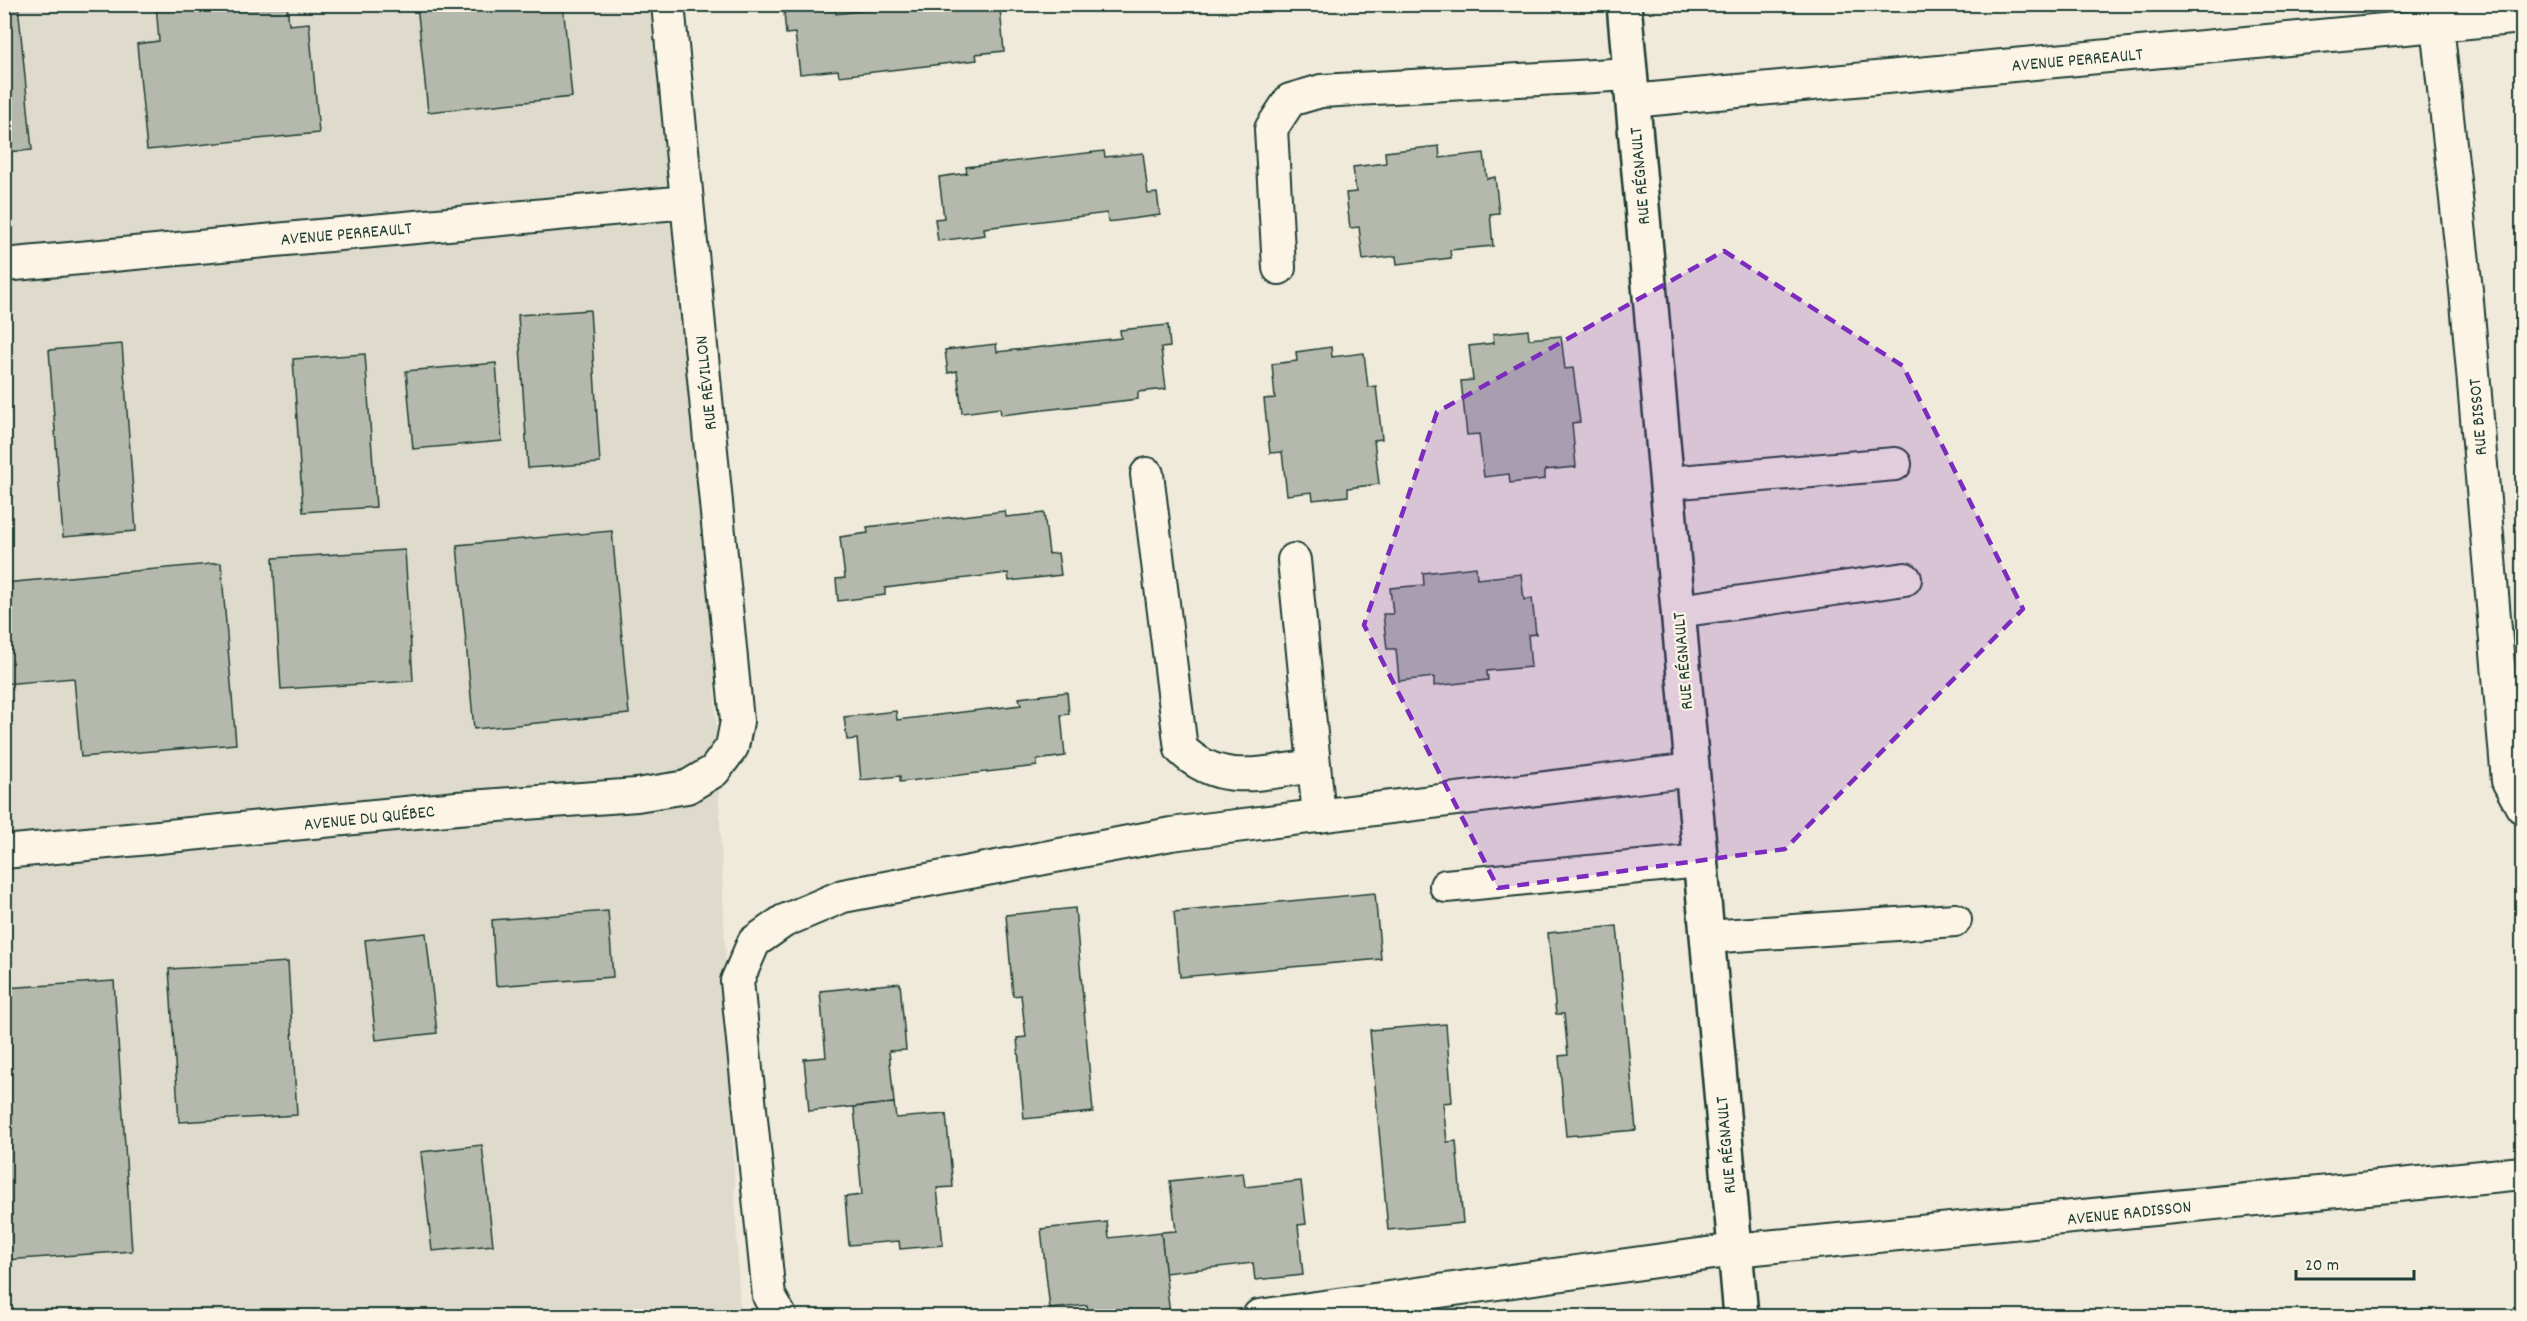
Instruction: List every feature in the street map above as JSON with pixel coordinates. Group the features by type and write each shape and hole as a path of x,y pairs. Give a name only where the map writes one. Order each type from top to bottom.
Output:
{"street":[{"name":"RUE RÉVILLON","path":"668,4 737,721 732,747 723,759"},
{"name":"RUE RÉGNAULT","path":"1624,4 1741,1317"},
{"name":"AVENUE PERREAULT","path":"1279,268 1271,129 1290,100 1321,91 1631,88 2523,17"},
{"name":"RUE BISSOT","path":"2437,25 2466,290 2508,781 2523,807"},
{"name":"AVENUE PERREAULT","path":"4,265 687,202"},
{"path":"1667,483 1895,464"},
{"path":"1147,474 1181,749 1196,763 1233,776 1314,766"},
{"path":"1294,560 1319,816"},
{"path":"1678,611 1905,579"},
{"name":"AVENUE DU QUÉBEC","path":"4,852 457,808 637,795 687,787 714,771 723,759"},
{"path":"780,1317 769,1296 737,981 754,942 784,921 843,896 1171,834 1692,770"},
{"path":"1446,886 1700,861"},
{"path":"1707,937 1955,920"},
{"name":"AVENUE RADISSON","path":"1259,1317 1735,1250 2523,1173"}],"highlighted area":[{"path":"1724,251 1903,366 2023,609 1785,849 1498,888 1364,625 1437,412"}],"shaded area":[{"path":"5,5 687,5 740,1316 5,1316"}],"building":[{"path":"4,4 18,4 32,150 4,152"},
{"path":"156,4 287,4 289,25 309,23 319,133 147,150 137,44 159,41"},
{"path":"417,4 563,4 572,97 428,112"},
{"path":"915,4 1008,4 1008,8 1000,9 1004,51 976,54 977,60 839,76 838,70 800,74 795,33 786,34 784,12 835,6 836,14"},
{"path":"1439,146 1440,158 1484,153 1487,179 1495,177 1499,213 1490,214 1493,246 1450,250 1451,258 1397,264 1396,256 1363,260 1359,227 1350,228 1346,193 1356,192 1353,167 1386,163 1385,152"},
{"path":"1104,151 1105,157 1143,153 1148,194 1157,193 1160,215 1108,222 1107,213 984,228 985,235 938,241 935,219 944,218 939,177 967,173 966,167"},
{"path":"590,310 600,463 528,468 518,315"},
{"path":"1168,325 1170,347 1161,348 1166,389 1138,392 1138,399 1001,415 1000,408 962,413 957,371 948,373 945,350 996,344 997,352 1121,338 1120,330"},
{"path":"1528,330 1529,339 1561,336 1565,369 1573,368 1580,422 1572,423 1576,467 1545,470 1545,479 1510,483 1509,474 1484,477 1479,434 1467,435 1461,381 1473,380 1469,346 1494,343 1493,334"},
{"path":"122,344 136,531 63,537 49,350"},
{"path":"1331,347 1332,357 1364,353 1368,387 1376,386 1382,439 1374,440 1379,484 1348,488 1348,496 1313,500 1312,492 1287,495 1282,452 1270,453 1264,399 1275,398 1272,364 1297,361 1296,352"},
{"path":"365,354 376,507 303,512 293,359"},
{"path":"496,363 502,441 413,449 406,371"},
{"path":"1005,511 1006,517 1044,513 1049,554 1058,553 1061,575 1009,581 1008,573 885,588 885,595 838,601 836,579 845,578 840,537 868,533 867,527"},
{"path":"612,531 629,714 474,729 457,545"},
{"path":"405,550 413,681 281,689 273,558"},
{"path":"221,563 236,744 81,757 74,678 4,684 4,583"},
{"path":"1476,567 1477,579 1521,574 1524,600 1532,598 1536,634 1528,635 1531,667 1487,671 1488,680 1434,686 1434,677 1399,681 1396,649 1387,649 1383,614 1393,614 1390,588 1424,585 1423,573"},
{"path":"1067,692 1069,714 1061,715 1065,756 1037,760 1037,766 900,782 900,776 861,780 857,739 847,740 844,717 896,711 897,720 1021,705 1019,698"},
{"path":"1375,893 1381,959 1180,977 1174,912"},
{"path":"1075,908 1093,1112 1024,1119 1017,1038 1026,1037 1021,995 1013,996 1006,915"},
{"path":"608,911 613,977 496,986 492,920"},
{"path":"1617,926 1636,1130 1566,1136 1559,1056 1568,1055 1564,1014 1556,1014 1548,933"},
{"path":"426,933 437,1033 376,1040 365,940"},
{"path":"288,962 297,1115 179,1122 169,969"},
{"path":"114,981 132,1251 6,1260 4,988"},
{"path":"900,983 906,1050 889,1051 894,1103 809,1111 804,1059 826,1057 820,991"},
{"path":"1446,1024 1452,1102 1443,1103 1447,1142 1456,1141 1463,1223 1388,1230 1370,1030"},
{"path":"894,1103 896,1118 946,1114 953,1187 937,1188 943,1245 900,1249 899,1241 849,1245 845,1197 862,1195 854,1107"},
{"path":"482,1145 493,1245 432,1251 421,1152"},
{"path":"1243,1173 1245,1187 1301,1181 1306,1224 1298,1225 1303,1275 1255,1280 1253,1263 1165,1273 1161,1232 1176,1231 1170,1181"},
{"path":"1107,1222 1109,1238 1161,1232 1170,1316 1089,1316 1087,1305 1050,1309 1041,1229"}]}
